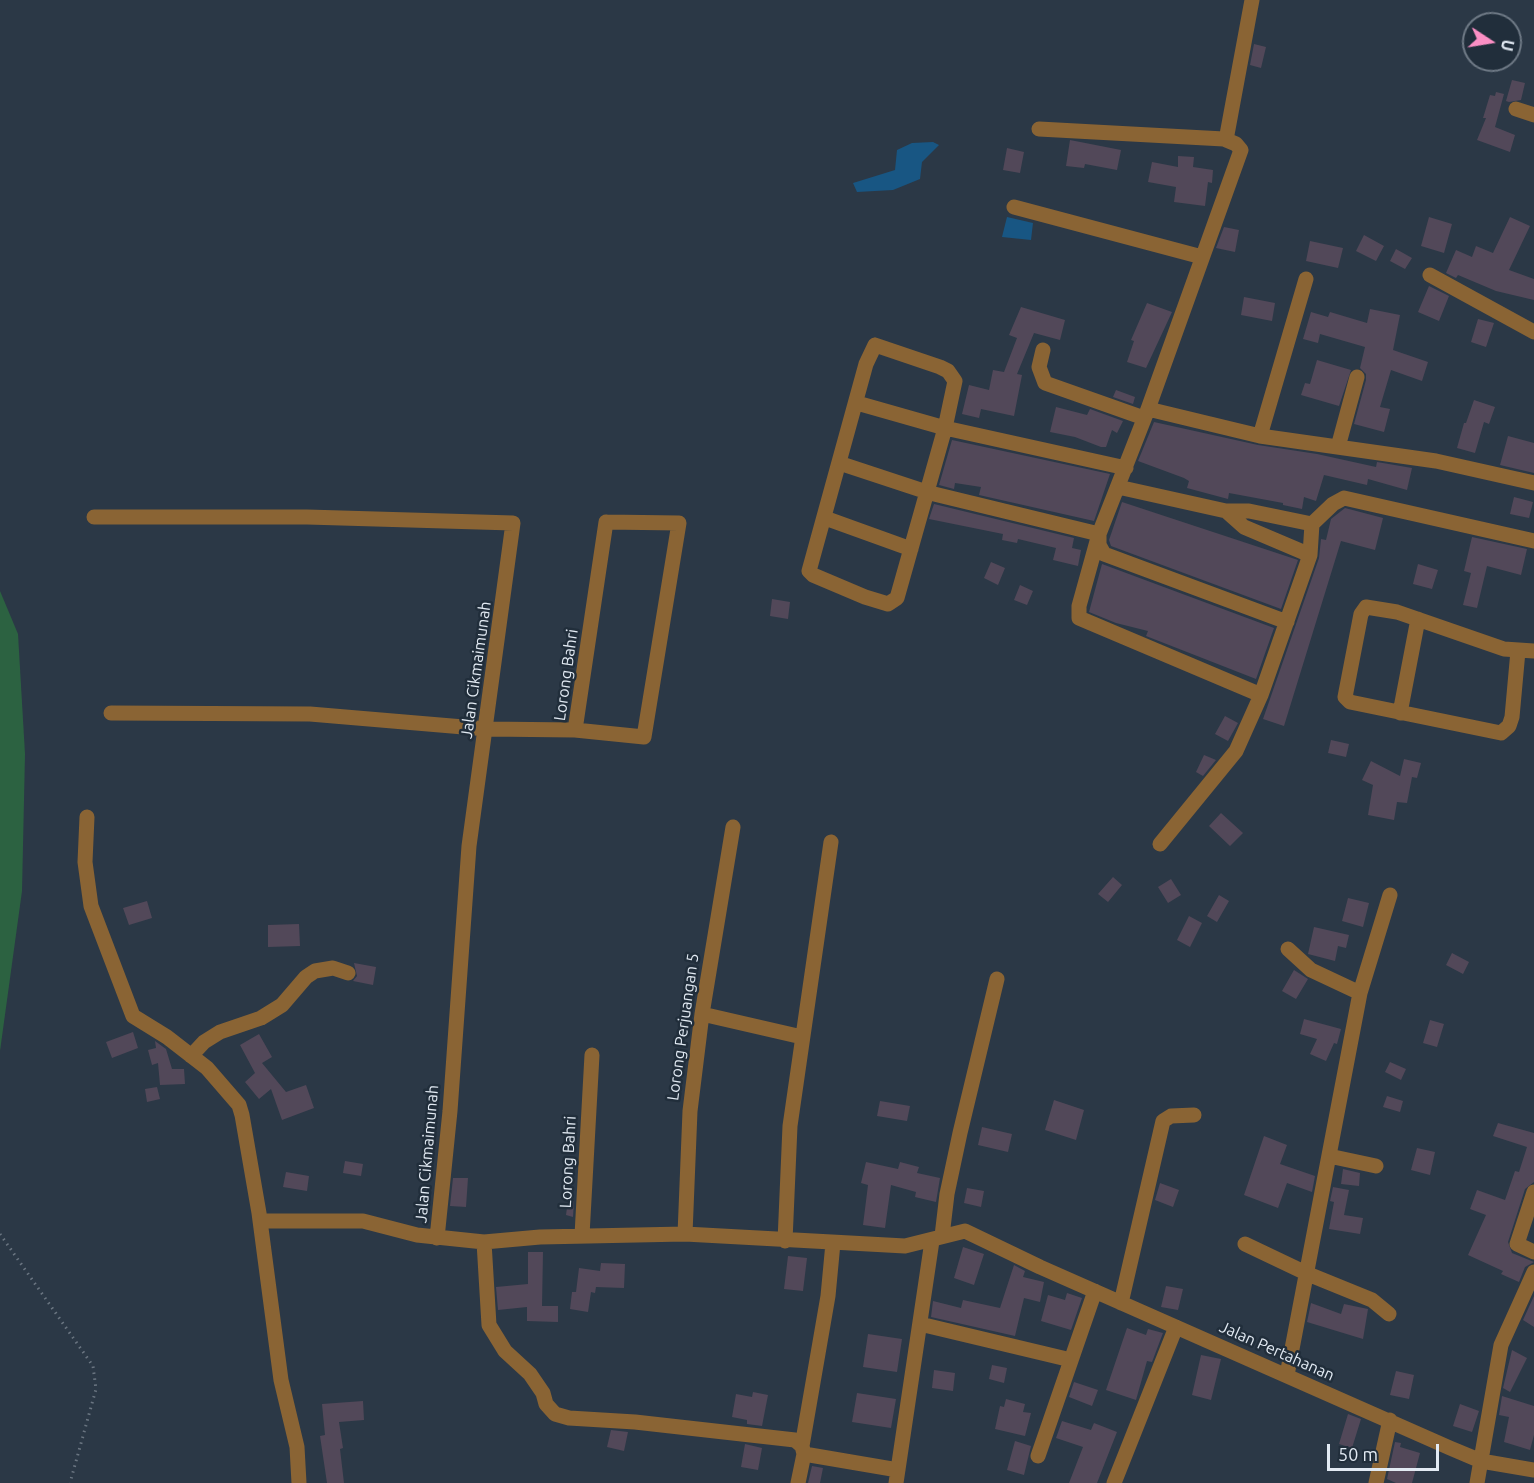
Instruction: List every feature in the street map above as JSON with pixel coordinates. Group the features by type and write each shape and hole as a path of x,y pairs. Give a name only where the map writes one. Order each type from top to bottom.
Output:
{"street":[{"path":"1226,140 1252,0"},
{"path":"1516,109 1534,115"},
{"path":"1039,129 1226,140 1239,145 1241,154 1126,468 1099,534 1079,606 1079,618 1261,695"},
{"path":"1014,207 1202,257"},
{"path":"1430,275 1534,332"},
{"path":"1260,436 1306,279"},
{"path":"875,345 940,367 951,374 954,387 945,428 897,598 888,604 865,597 813,575 809,571 857,403 870,351 875,345"},
{"path":"1043,350 1039,367 1044,383 1146,414 1260,436 1436,461 1534,483"},
{"path":"1338,447 1357,377"},
{"path":"857,403 945,428 1126,468"},
{"path":"839,463 927,492 1099,534"},
{"path":"1118,487 1226,511 1249,511 1312,524"},
{"path":"1160,844 1236,751 1261,695 1310,555 1312,524 1333,504 1344,498 1534,541"},
{"path":"1226,511 1244,527 1310,555"},
{"name":"Jalan Cikmaimunah","path":"94,517 307,517 513,523 487,729 469,846 450,1111 436,1238"},
{"path":"825,518 911,549"},
{"name":"Lorong Bahri","path":"606,522 679,523 644,737 575,730 606,522"},
{"path":"1099,534 1100,550 1104,554 1287,622"},
{"path":"1518,651 1512,717 1505,731 1488,732 1350,702 1345,697 1363,609 1377,607 1418,619 1488,645 1518,651 1534,651"},
{"path":"1400,713 1418,619"},
{"path":"111,713 310,714 487,729 575,730"},
{"path":"87,817 85,862 91,906 133,1016 167,1037 191,1056 215,1077 239,1105 248,1139 281,1380 297,1448 299,1483"},
{"name":"Lorong Perjuangan 5","path":"685,1234 690,1111 702,1014 733,827"},
{"path":"784,1241 790,1126 831,842"},
{"path":"1287,1375 1360,993 1390,894"},
{"path":"1288,949 1311,970 1360,993"},
{"path":"191,1056 204,1042 220,1032 261,1018 282,1005 306,976 315,971 333,968 348,973"},
{"path":"484,1242 489,1325 505,1351 530,1374 543,1393 546,1404 555,1414 569,1418 635,1422 795,1440 803,1450 897,1476 920,1324 937,1239 997,979"},
{"path":"702,1014 802,1037"},
{"name":"Lorong Bahri","path":"582,1235 592,1055"},
{"path":"1121,1303 1163,1121 1172,1116 1194,1115"},
{"path":"1329,1156 1376,1166"},
{"path":"1534,1192 1517,1244 1534,1252"},
{"name":"Jalan Pertahanan","path":"260,1221 363,1221 436,1238 484,1242 582,1235 685,1234 906,1246 965,1231 1095,1292 1481,1461 1534,1470"},
{"path":"798,1483 828,1296 833,1243"},
{"path":"1245,1244 1308,1274 1372,1300 1389,1314"},
{"path":"1477,1483 1501,1345 1534,1272"},
{"path":"1038,1456 1095,1292"},
{"path":"920,1324 1071,1360"},
{"path":"1114,1483 1176,1327"},
{"path":"1376,1483 1390,1420"}],"path":[{"path":"0,1234 93,1366 96,1389 70,1483"}],"green space":[{"path":"0,591 18,634 25,754 22,891 0,1051"}],"water":[{"path":"933,142 939,145 922,162 920,179 893,190 857,192 853,183 895,170 897,150 912,143"},
{"path":"1007,217 1033,223 1031,240 1002,237"}],"building":[{"path":"1254,44 1266,47 1261,68 1250,65"},
{"path":"1512,80 1525,83 1521,100 1509,102 1506,101"},
{"path":"1496,92 1504,94 1495,127 1515,135 1510,152 1477,140 1486,118 1483,118 1490,95 1495,96"},
{"path":"1070,140 1121,150 1117,170 1085,164 1084,168 1066,166"},
{"path":"1007,148 1024,152 1020,173 1003,170"},
{"path":"1178,156 1194,157 1193,167 1213,170 1212,183 1208,182 1205,206 1174,202 1176,187 1148,182 1152,162 1178,167"},
{"path":"1429,217 1452,224 1444,253 1421,246"},
{"path":"1510,217 1530,226 1509,270 1534,279 1534,300 1496,291 1458,275 1456,278 1446,273 1456,250 1472,257 1476,246 1493,253"},
{"path":"1224,227 1239,230 1235,252 1216,248"},
{"path":"1364,235 1384,246 1376,261 1356,251"},
{"path":"1310,241 1343,248 1338,268 1306,261"},
{"path":"1396,249 1412,258 1405,269 1390,261"},
{"path":"1429,286 1449,296 1439,321 1418,312"},
{"path":"1244,297 1275,303 1272,321 1241,315"},
{"path":"1147,303 1172,312 1146,368 1127,362 1134,341 1131,340"},
{"path":"1021,307 1065,320 1060,340 1034,333 1017,374 1022,375 1014,416 981,409 979,418 962,414 969,385 989,390 993,370 1004,372 1017,338 1009,335"},
{"path":"1370,309 1400,315 1393,350 1428,362 1422,381 1391,370 1380,407 1390,409 1384,432 1354,424 1366,380 1366,374 1360,368 1365,347 1320,334 1318,343 1303,339 1311,312 1328,317 1330,312 1367,323"},
{"path":"1478,319 1494,323 1486,347 1471,342"},
{"path":"1317,360 1351,370 1339,406 1301,395 1305,383 1310,384"},
{"path":"1116,390 1135,397 1133,404 1113,397"},
{"path":"1474,400 1495,407 1489,424 1484,422 1475,453 1457,448"},
{"path":"1056,407 1087,415 1090,409 1123,421 1117,433 1112,430 1106,447 1101,447 1075,437 1050,432"},
{"path":"1154,422 1258,445 1317,454 1376,467 1377,462 1412,468 1407,490 1368,479 1367,485 1324,475 1316,501 1304,497 1302,509 1229,493 1228,499 1187,488 1189,481 1184,478 1138,461"},
{"path":"1508,436 1534,443 1534,473 1500,465"},
{"path":"952,440 1110,474 1094,521 979,495 981,487 955,483 954,489 939,485"},
{"path":"1514,497 1533,502 1529,518 1510,514"},
{"path":"1122,502 1298,560 1281,609 1111,546 1109,540"},
{"path":"934,504 1074,538 1072,548 1081,550 1078,566 1053,560 1056,548 1018,539 1017,543 1002,540 1003,534 929,519"},
{"path":"1345,508 1383,518 1375,550 1341,541 1284,726 1263,719 1319,558 1321,539 1326,540 1331,519"},
{"path":"1472,537 1527,549 1521,575 1487,566 1477,608 1463,605 1471,573 1464,571"},
{"path":"991,562 1005,568 998,585 984,578"},
{"path":"1102,564 1274,628 1256,679 1146,636 1148,631 1116,623 1089,612"},
{"path":"1418,564 1438,570 1432,589 1413,584"},
{"path":"1020,585 1033,591 1027,605 1014,600"},
{"path":"772,599 790,602 788,619 770,616"},
{"path":"1225,716 1238,723 1228,741 1215,734"},
{"path":"1331,740 1349,744 1346,757 1328,753"},
{"path":"1204,755 1216,760 1203,776 1196,772"},
{"path":"1404,759 1421,763 1417,778 1412,777 1407,803 1397,802 1394,820 1368,815 1373,785 1362,780 1371,761 1400,776"},
{"path":"1221,813 1243,833 1230,846 1209,826"},
{"path":"1113,877 1122,885 1108,902 1098,894"},
{"path":"1171,879 1181,895 1168,903 1158,887"},
{"path":"1219,895 1229,901 1217,922 1207,916"},
{"path":"1348,898 1369,903 1363,927 1342,921"},
{"path":"147,901 152,918 129,925 123,908"},
{"path":"1189,916 1202,923 1190,947 1177,940"},
{"path":"299,924 300,946 268,947 268,925"},
{"path":"1314,927 1349,935 1346,948 1338,946 1335,961 1308,954"},
{"path":"1452,953 1469,962 1463,974 1446,965"},
{"path":"354,963 376,967 373,985 353,981 357,976"},
{"path":"1294,970 1308,979 1296,999 1282,991"},
{"path":"1304,1019 1341,1029 1337,1044 1334,1043 1326,1061 1310,1054 1317,1039 1300,1034"},
{"path":"1430,1020 1444,1024 1437,1047 1423,1043"},
{"path":"133,1032 138,1048 112,1058 106,1042"},
{"path":"259,1034 272,1057 262,1063 286,1092 306,1085 314,1108 282,1120 271,1089 259,1099 245,1082 255,1073 240,1045"},
{"path":"155,1041 166,1049 172,1069 184,1069 185,1084 160,1085 158,1063 152,1065 148,1050 156,1048"},
{"path":"1390,1062 1406,1069 1401,1080 1385,1072"},
{"path":"157,1087 160,1099 147,1102 145,1089"},
{"path":"1387,1096 1403,1101 1400,1112 1383,1107"},
{"path":"1054,1100 1084,1110 1076,1140 1045,1130"},
{"path":"880,1101 910,1106 907,1121 877,1116"},
{"path":"1498,1123 1534,1133 1534,1182 1525,1189 1508,1242 1512,1253 1534,1262 1525,1267 1519,1282 1501,1274 1503,1271 1468,1255 1486,1215 1470,1209 1477,1190 1505,1200 1515,1171 1519,1172 1527,1147 1493,1136"},
{"path":"982,1127 1012,1134 1008,1152 978,1145"},
{"path":"1264,1136 1287,1145 1280,1164 1315,1176 1312,1192 1287,1183 1278,1208 1244,1195"},
{"path":"1417,1148 1435,1152 1430,1175 1411,1170"},
{"path":"345,1161 363,1164 361,1176 343,1173"},
{"path":"866,1162 898,1169 900,1162 919,1167 917,1173 940,1178 936,1202 915,1197 916,1192 891,1185 885,1228 863,1225 868,1185 861,1183"},
{"path":"1343,1169 1360,1173 1359,1186 1341,1184"},
{"path":"286,1172 309,1176 307,1191 283,1187"},
{"path":"453,1178 468,1178 466,1207 450,1206"},
{"path":"1160,1183 1179,1190 1173,1207 1155,1200"},
{"path":"1333,1187 1349,1190 1344,1215 1363,1218 1360,1234 1329,1229 1334,1202 1330,1201"},
{"path":"967,1188 984,1191 981,1207 964,1203"},
{"path":"568,1200 574,1201 573,1217 566,1215"},
{"path":"963,1247 984,1254 974,1285 954,1278"},
{"path":"528,1252 543,1252 542,1306 558,1306 558,1322 527,1321 527,1307 498,1310 496,1287 528,1284"},
{"path":"788,1256 807,1258 803,1291 784,1289"},
{"path":"601,1263 625,1264 624,1288 596,1287 595,1293 591,1292 588,1312 570,1309 572,1292 576,1292 579,1268 600,1271"},
{"path":"1014,1265 1025,1271 1023,1277 1044,1282 1040,1302 1024,1298 1015,1336 931,1317 933,1301 961,1308 963,1300 1000,1308"},
{"path":"1166,1286 1183,1289 1178,1310 1161,1307"},
{"path":"1067,1293 1082,1298 1071,1330 1041,1321 1048,1295 1065,1300"},
{"path":"1534,1296 1534,1327 1523,1320"},
{"path":"1311,1303 1341,1314 1344,1304 1368,1309 1363,1339 1307,1322"},
{"path":"1127,1328 1146,1335 1148,1329 1163,1333 1152,1362 1147,1361 1136,1400 1106,1390"},
{"path":"868,1334 902,1339 897,1372 863,1367"},
{"path":"1512,1350 1527,1358 1510,1392 1503,1388"},
{"path":"1201,1355 1221,1359 1211,1400 1192,1395"},
{"path":"992,1365 1007,1368 1004,1383 989,1379"},
{"path":"934,1370 955,1373 953,1391 932,1388"},
{"path":"1396,1371 1414,1375 1409,1399 1390,1395"},
{"path":"1074,1382 1098,1390 1092,1406 1069,1397"},
{"path":"753,1392 768,1395 762,1426 747,1424 747,1420 732,1417 736,1394 752,1397"},
{"path":"857,1393 896,1399 891,1428 852,1422"},
{"path":"1502,1396 1534,1406 1534,1435 1530,1450 1504,1442 1509,1417 1499,1415"},
{"path":"1006,1399 1025,1404 1023,1412 1031,1413 1025,1436 995,1429 1000,1406 1004,1407"},
{"path":"363,1401 364,1420 339,1422 343,1448 340,1449 344,1483 327,1483 320,1436 325,1435 322,1404"},
{"path":"1460,1404 1479,1411 1472,1432 1453,1426"},
{"path":"1348,1414 1361,1419 1352,1448 1339,1444"},
{"path":"1062,1421 1091,1430 1094,1423 1117,1432 1097,1483 1069,1483 1083,1447 1056,1438"},
{"path":"611,1430 628,1432 624,1451 607,1447"},
{"path":"1015,1441 1031,1446 1024,1475 1007,1470"},
{"path":"1395,1442 1401,1443 1400,1447 1420,1453 1412,1483 1396,1483 1387,1479"},
{"path":"745,1444 762,1448 758,1470 741,1467"},
{"path":"812,1466 823,1468 820,1483 808,1483"}]}
